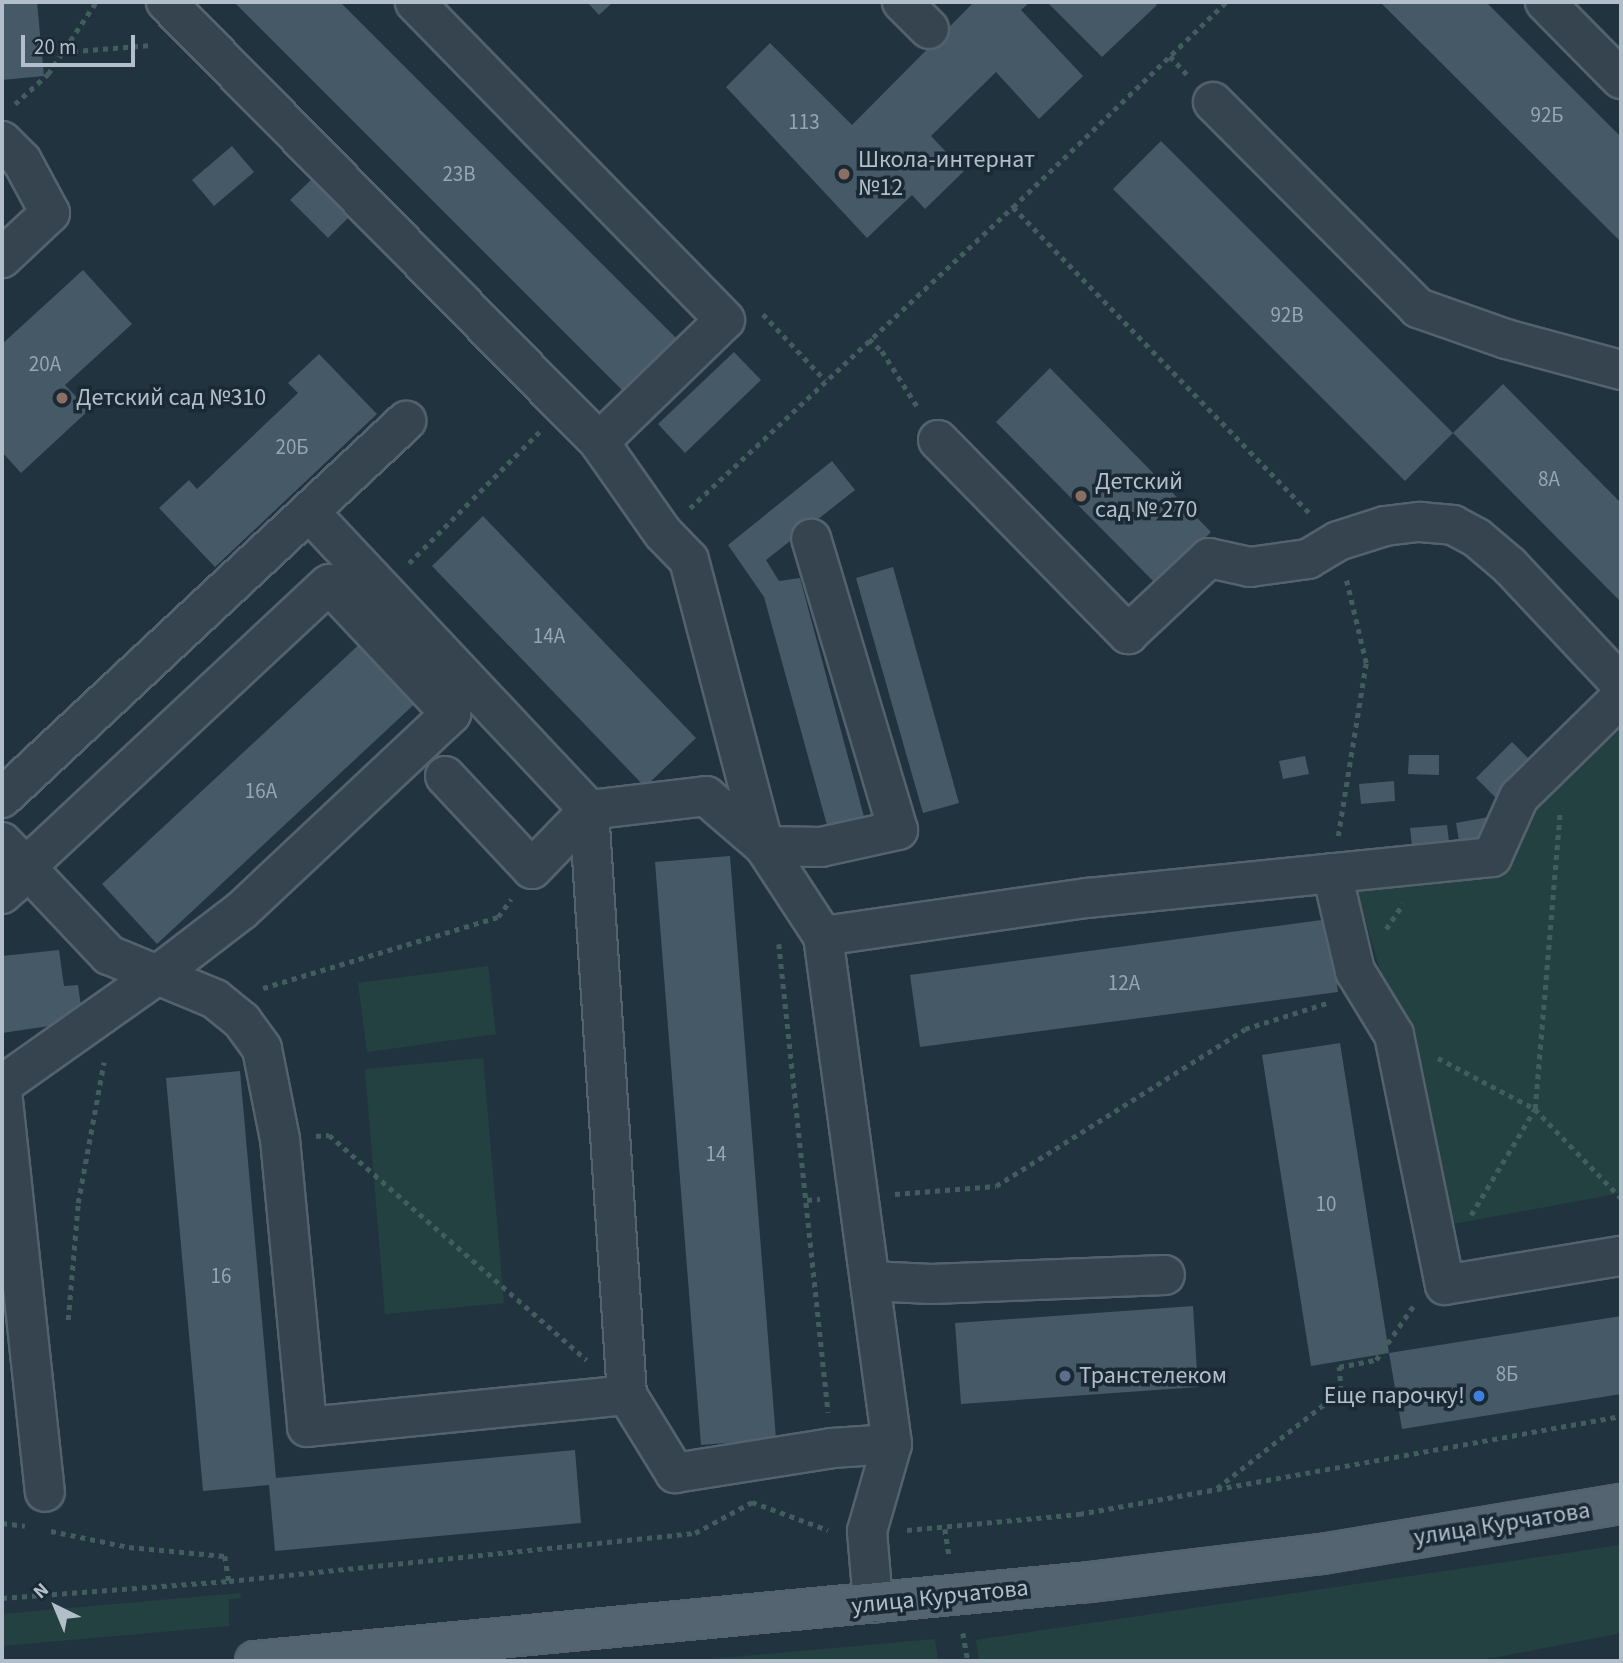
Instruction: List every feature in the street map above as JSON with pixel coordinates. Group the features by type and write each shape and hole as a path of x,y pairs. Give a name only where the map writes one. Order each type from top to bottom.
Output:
{"main road":[{"name":"улица Курчатова","path":"255,1661 1089,1582 1321,1554 1621,1504"}],"lane":[{"path":"166,2 599,442 663,534 689,560 764,846"},
{"path":"415,2 725,320 599,442"},
{"path":"902,2 929,29"},
{"path":"1545,2 1621,79"},
{"path":"1213,102 1418,308 1506,339 1621,370"},
{"path":"2,258 50,213 6,125"},
{"path":"2,797 406,421"},
{"path":"938,440 1128,634 1209,558 1250,567 1308,559 1338,541 1385,526 1420,522 1453,525 1477,538 1510,566 1621,684"},
{"path":"310,513 589,810 627,1395 675,1474 832,1448 892,1444"},
{"path":"764,846 821,848 898,830 811,539"},
{"path":"2,1084 156,976 242,910 450,714 328,584 12,865 109,955 156,976 215,999 242,1021 262,1049 280,1139 307,1427 627,1395"},
{"path":"823,936 1088,898 1492,857 1519,797 1621,697"},
{"path":"445,776 532,869 589,810 706,796 764,846 823,936 892,1444 867,1531 873,1603"},
{"path":"1332,873 1355,971 1394,1035 1445,1285 1621,1256"},
{"path":"2,1091 40,1510"},
{"path":"870,1282 931,1284 1165,1275"}],"path":[{"path":"6,125 48,74 96,2"},
{"path":"663,534 1013,207 1226,2"},
{"path":"63,52 203,41"},
{"path":"1013,207 1338,541 1366,663 1332,873"},
{"path":"870,339 882,351 938,440"},
{"path":"381,590 564,407"},
{"path":"807,1200 996,1186 1245,1029 1333,1001 1433,863"},
{"path":"215,999 275,986 498,917 532,869"},
{"path":"779,940 832,1448"},
{"path":"68,1323 78,1203 114,1006"},
{"path":"1394,1035 1535,1109 1621,1198"},
{"path":"280,1139 329,1135 627,1395"},
{"path":"752,1502 828,1530 945,1528 1079,1514 1621,1416"},
{"path":"2,1598 229,1581 695,1533 764,1494"},
{"path":"2,1523 40,1510"},
{"path":"48,1530 129,1547 225,1556 229,1581"}],"green space":[{"path":"1621,723 1621,1193 1448,1225 1389,1000 1356,889 1534,808"},
{"path":"488,966 496,1034 367,1052 358,983"},
{"path":"483,1058 504,1303 385,1314 365,1069"},
{"path":"1621,1545 1621,1633 1498,1657 1467,1661 979,1661 976,1640"},
{"path":"240,1593 241,1598 229,1599 229,1626 2,1646 2,1614"},
{"path":"935,1639 938,1661 689,1661"}],"building":[{"path":"2,2 37,2 44,76 2,80"},
{"path":"234,2 340,2 685,347 632,400"},
{"path":"587,2 613,2 599,15"},
{"path":"974,2 1030,2 1021,10 1083,76 1039,119 996,72 931,136 964,171 925,209 912,195 867,238 726,87 770,43 852,125"},
{"path":"1047,2 1153,2 1157,5 1102,57"},
{"path":"1380,2 1486,2 1621,137 1621,242"},
{"path":"1161,141 1453,433 1405,481 1113,189"},
{"path":"232,146 254,172 214,206 192,180"},
{"path":"313,178 351,215 328,238 290,200"},
{"path":"83,270 132,324 65,385 89,410 21,473 2,452 2,344"},
{"path":"734,352 761,380 685,453 658,424"},
{"path":"319,354 377,414 215,567 159,508 189,480 197,489 298,393 288,383"},
{"path":"1050,368 1211,532 1157,585 996,422"},
{"path":"1503,384 1621,503 1621,602 1453,433"},
{"path":"832,461 855,490 766,560 779,581 800,578 866,824 830,836 764,597 728,545"},
{"path":"483,516 696,738 645,787 432,566"},
{"path":"893,567 959,803 923,813 856,578"},
{"path":"365,639 421,698 157,944 102,884"},
{"path":"1512,742 1537,767 1502,804 1476,778"},
{"path":"1409,755 1439,755 1439,775 1408,774"},
{"path":"1305,756 1309,774 1283,779 1279,761"},
{"path":"1394,781 1395,801 1361,804 1359,784"},
{"path":"1489,817 1494,847 1461,853 1456,823"},
{"path":"1447,825 1451,858 1414,863 1410,828"},
{"path":"730,856 776,1439 701,1445 655,862"},
{"path":"1329,919 1338,992 920,1047 910,975"},
{"path":"59,950 64,986 78,985 83,1021 2,1033 2,956"},
{"path":"1340,1043 1389,1353 1311,1366 1262,1055"},
{"path":"240,1071 276,1478 575,1450 581,1523 275,1551 269,1485 203,1491 166,1078"},
{"path":"1193,1306 1198,1387 961,1404 955,1323"},
{"path":"1621,1316 1621,1394 1402,1429 1389,1353"}],"place":[{"name":"Школа-интернат №12","path":"844,174"},
{"name":"Детский сад №310","path":"62,398"},
{"name":"Детский сад № 270","path":"1081,496"},
{"name":"Транстелеком","path":"1065,1376"},
{"name":"Еще парочку!","path":"1479,1396"}]}
